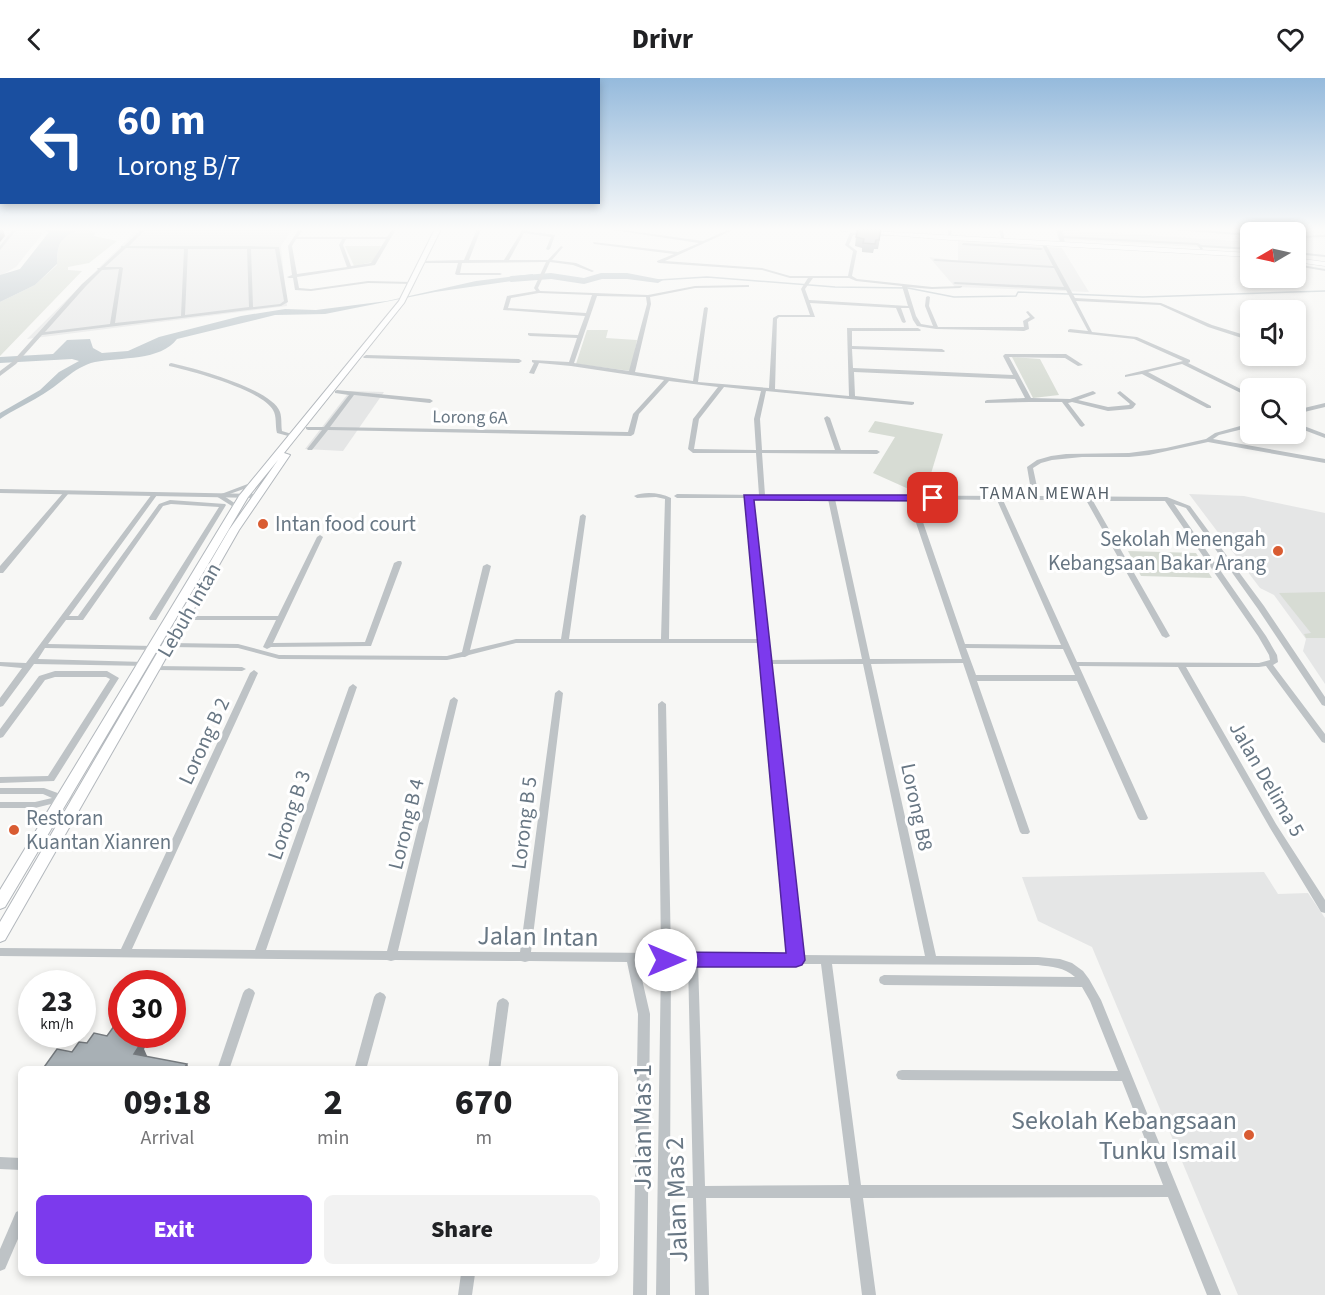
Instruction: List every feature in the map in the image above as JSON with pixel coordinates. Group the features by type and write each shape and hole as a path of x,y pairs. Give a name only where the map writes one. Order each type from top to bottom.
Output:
{"main road":[{"name":"Lebuh Intan","path":"0,936 80,798 150,666 154,648 237,507 308,428 366,357 396,318 411,286"},
{"name":"Lebuh Intan","path":"0,903 63,798 150,666 170,645 234,530 251,492 292,435 404,299"},
{"path":"215,542 225,539 234,530"}],"street":[{"path":"0,375 14,363 83,286"},
{"path":"112,325 118,286"},
{"path":"183,316 184,286"},
{"path":"250,286 251,308"},
{"path":"39,334 285,303 284,286"},
{"path":"296,286 297,289 305,291 343,286"},
{"path":"537,286 539,292"},
{"path":"588,315 505,309 511,295 539,292 648,296 695,287 747,286"},
{"path":"762,497 761,453 757,419 768,390 775,318 782,315 813,316 803,292 806,286"},
{"path":"892,286 1011,290"},
{"path":"984,286 1161,304 1210,326 1240,336"},
{"path":"1065,286 1090,331"},
{"path":"906,288 909,307 917,324 936,328 1024,329 1027,328 1026,321 1033,318 1028,312"},
{"path":"571,364 595,294"},
{"path":"632,372 649,304 648,296"},
{"path":"928,297 927,306 936,328"},
{"path":"807,300 909,307"},
{"path":"898,306 904,322"},
{"path":"695,383 706,308"},
{"path":"852,397 849,331 851,328 918,330"},
{"path":"1070,331 1090,331 1144,341 1188,362 1126,376"},
{"path":"530,334 580,336"},
{"path":"850,347 942,351"},
{"path":"1029,400 1006,355 1066,356 1080,365"},
{"path":"366,357 519,361"},
{"path":"532,373 536,362 571,364 632,372 668,380 912,403"},
{"path":"1184,363 1240,391"},
{"path":"171,365 196,370 260,395 277,411 279,432 292,435"},
{"path":"852,370 1017,377"},
{"path":"1143,372 1209,407"},
{"name":"Lorong 6A","path":"308,428 631,434 636,414 668,380"},
{"path":"722,386 696,419 691,449 693,451 877,452"},
{"path":"337,392 430,401"},
{"path":"310,449 353,393"},
{"path":"1074,401 1093,393"},
{"path":"987,402 1074,401 1108,409 1131,406 1133,404 1120,393"},
{"path":"1064,401 1082,425"},
{"path":"1306,410 1325,405"},
{"path":"827,418 839,452"},
{"path":"1036,498 1030,467 1037,462 1074,454 1146,454 1208,440 1240,428"},
{"path":"1306,429 1325,436"},
{"path":"1208,440 1325,461"},
{"path":"0,491 153,495 219,495 251,492"},
{"path":"219,495 251,492"},
{"path":"0,571 66,493"},
{"path":"0,704 153,495"},
{"path":"219,495 237,507"},
{"path":"637,496 656,495 668,498 665,641"},
{"path":"677,496 1167,499 1188,507 1261,608 1325,703"},
{"path":"748,497 796,960"},
{"name":"Lorong B8","path":"831,498 932,961"},
{"path":"911,498 1025,832"},
{"path":"999,498 1143,818"},
{"path":"1088,498 1166,636"},
{"path":"1167,499 1325,740"},
{"path":"63,618 80,618 165,503 223,505 153,618 172,618"},
{"path":"565,640 583,516"},
{"path":"262,654 269,645 321,537"},
{"path":"120,541 135,541"},
{"path":"201,541 215,542"},
{"path":"269,645 368,644 398,563"},
{"path":"465,655 487,566"},
{"path":"185,618 282,618"},
{"path":"170,645 238,646 262,654 301,658 447,658 465,655 504,642 762,641"},
{"path":"43,646 154,648"},
{"path":"962,646 1066,647"},
{"path":"83,674 90,662"},
{"path":"0,664 90,662 242,669"},
{"path":"764,662 966,662"},
{"path":"1074,664 1181,665 1272,662"},
{"name":"Jalan Delima 5","path":"1181,665 1278,835 1325,909"},
{"name":"Lorong B 2","path":"124,954 255,673"},
{"path":"0,735 42,678 55,674 107,674 115,678 54,776 44,780 5,780 2,791 44,791 63,798"},
{"path":"972,678 1080,678"},
{"name":"Lorong B 3","path":"259,955 353,687"},
{"name":"Lorong B 5","path":"525,958 559,693"},
{"name":"Lorong B 4","path":"391,957 454,700"},
{"name":"Jalan Mas 1","path":"662,704 666,960 663,1295"},
{"path":"35,805 44,791"},
{"path":"0,805 35,805 63,798 80,798"},
{"name":"Jalan Intan","path":"0,952 1038,962 1075,968 1085,981"},
{"path":"632,959 644,1014 640,1295"},
{"name":"Jalan Mas 2","path":"693,960 702,1295"},
{"path":"826,960 869,1295"},
{"path":"884,980 1085,981 1126,1076 1214,1295"},
{"path":"224,1066 249,993"},
{"path":"361,1066 380,997"},
{"path":"495,1066 503,1003"},
{"path":"902,1075 1126,1076"},
{"path":"0,1163 18,1164"},
{"path":"664,1192 1172,1191"},
{"path":"0,1264 18,1224"},
{"path":"465,1295 468,1276"}],"shaded area":[{"path":"0,286 33,286 0,302"},
{"path":"33,286 68,286 0,356 0,302"},
{"path":"81,286 285,286 287,306 27,339"},
{"path":"455,286 478,286 325,314 275,315 177,339 170,346 151,355 87,364 47,392 0,419 0,413 40,390 59,372 79,361 72,359 0,363 0,357 53,354 67,340 90,339 93,348 102,353 128,351 159,337 241,316 285,309 316,310 387,301"},
{"path":"1085,286 1089,292 955,287"},
{"path":"587,330 608,330 606,338 637,340 631,371 576,364"},
{"path":"1012,357 1040,359 1059,395 1033,398"},
{"path":"350,391 384,392 343,451 305,449"},
{"path":"875,421 943,434 926,490 911,490 873,473 895,437 868,432"},
{"name":"Sekolah Menengah Kebangsaan Bakar Arang","path":"1189,494 1244,496 1325,513 1325,684 1303,651 1306,639 1274,595 1260,588"},
{"path":"1128,551 1196,553 1212,578 1141,576"},
{"path":"1325,592 1325,638 1306,638 1304,634 1311,633 1279,593"},
{"name":"Sekolah Kebangsaan Tunku Ismail","path":"1264,872 1278,894 1308,893 1325,918 1325,1295 1238,1295 1092,947 1038,921 1022,877"}],"building":[{"path":"96,1033 108,1035 108,1048 138,1048 134,1054 187,1064 186,1066 45,1066 57,1049 72,1052 75,1048 96,1048"}],"waterway":[{"path":"820,286 908,288 954,297 1016,296 1018,292 1143,297 1325,291"}],"place":[{"name":"Intan food court","path":"263,524"},
{"name":"Sekolah Menengah Kebangsaan Bakar Arang","path":"1278,551"},
{"name":"Restoran Kuantan Xianren","path":"14,830"},
{"name":"Sekolah Kebangsaan Tunku Ismail","path":"1249,1135"}],"district":[{"name":"TAMAN MEWAH","path":"1045,493"}],"route":[{"path":"666,960 796,960 748,497 933,498"}]}
